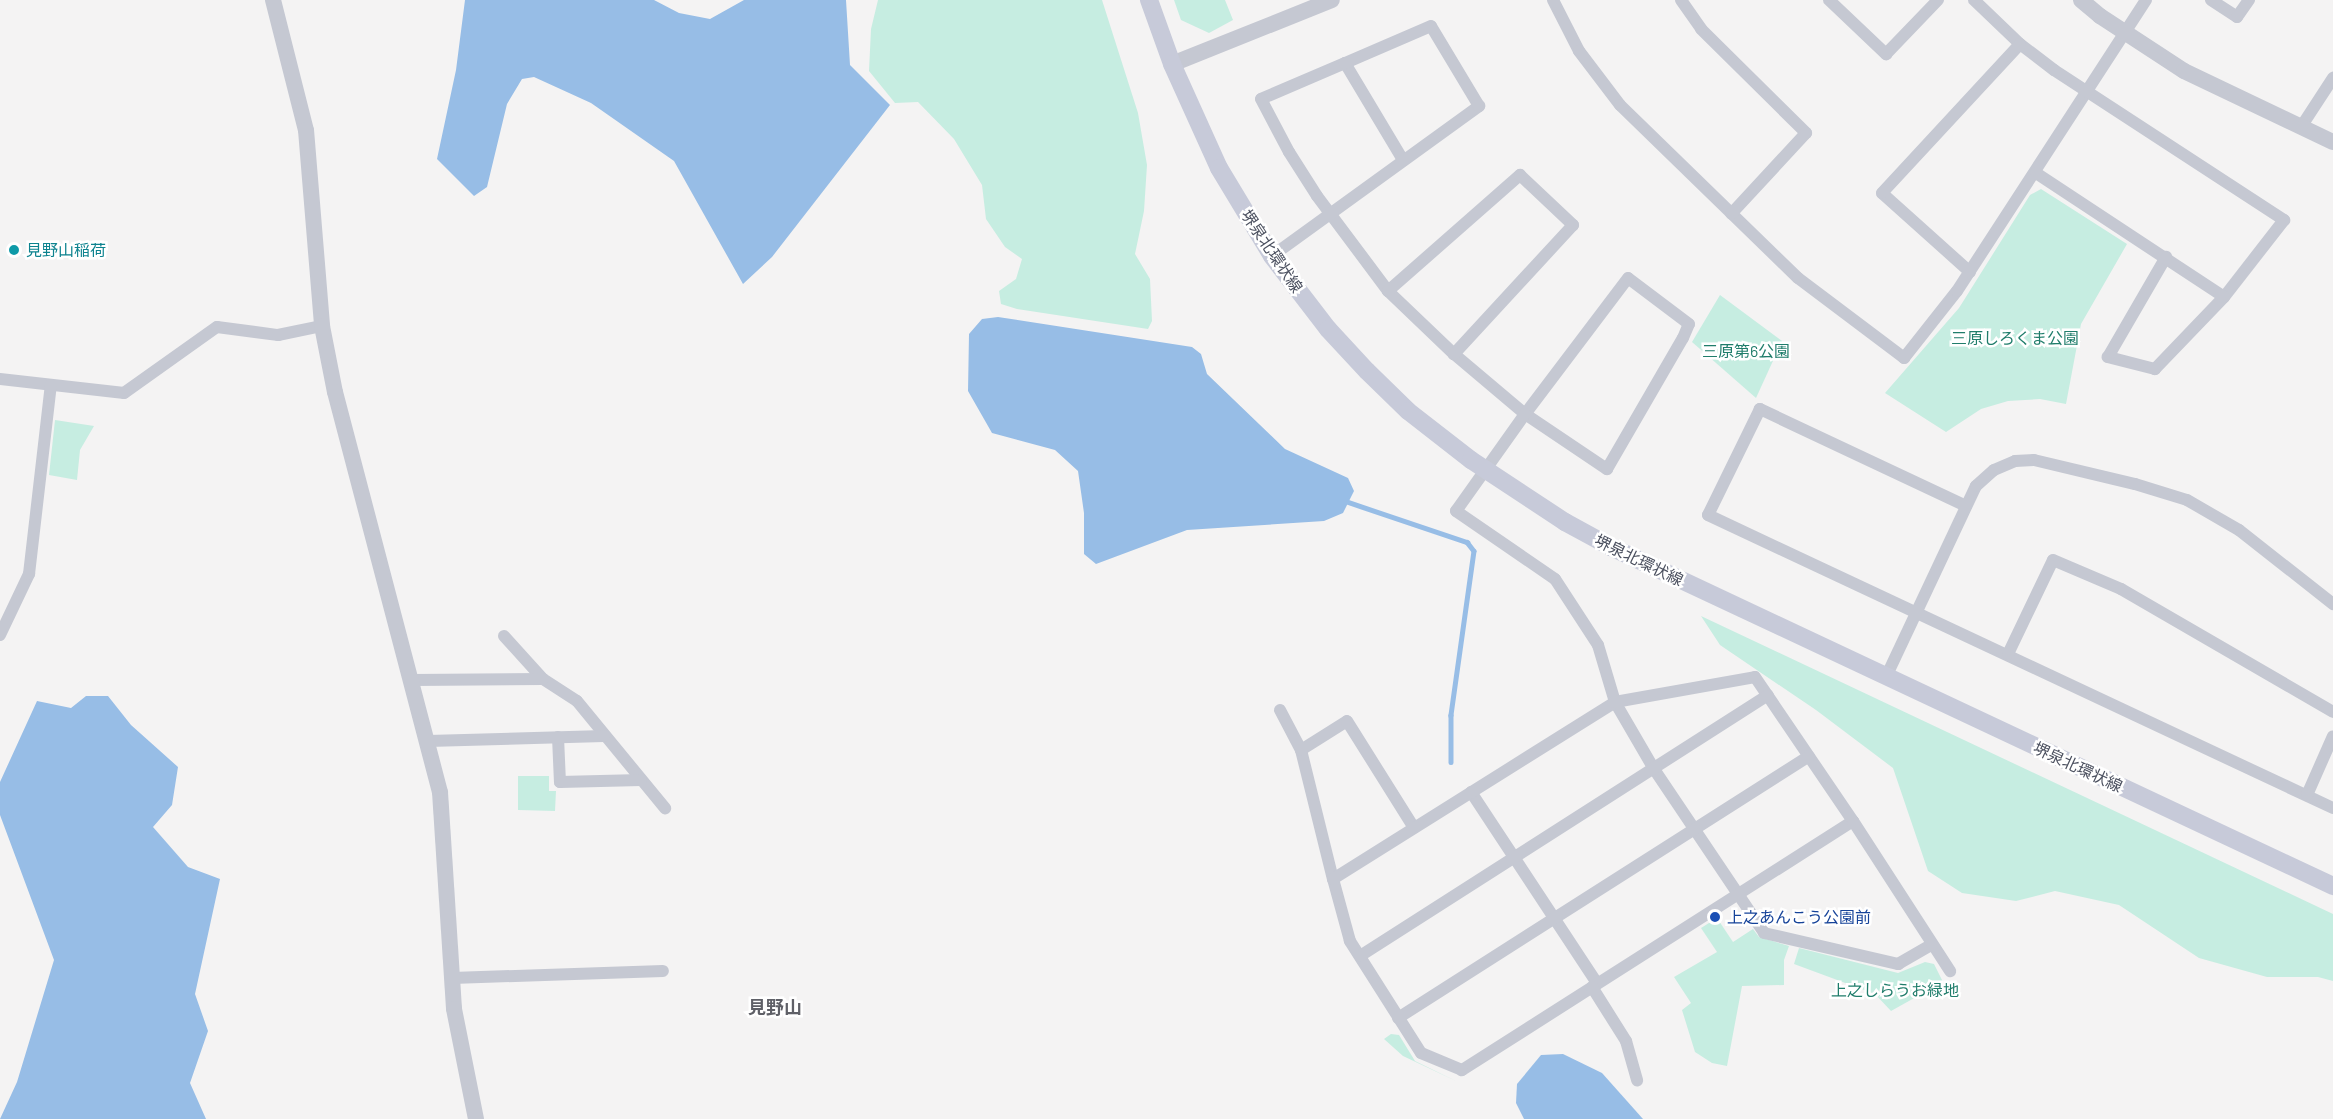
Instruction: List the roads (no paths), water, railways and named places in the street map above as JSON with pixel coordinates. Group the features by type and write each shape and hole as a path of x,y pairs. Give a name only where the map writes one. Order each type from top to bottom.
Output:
{"main road":[{"name":"堺泉北環状線","path":"1149,0 1172,64 1219,168 1272,256 1328,329 1366,371 1408,411 1485,471 1565,522 1611,547 2333,886"}],"street":[{"path":"273,0 306,130 322,326 335,392 440,792 454,1009 476,1119"},
{"path":"1172,64 1332,0"},
{"path":"1552,0 1579,51 1620,105 1798,279 1904,358 1970,272 2146,0"},
{"path":"1681,0 1701,29 1806,133 1731,214"},
{"path":"1828,0 1886,54 1938,0"},
{"path":"1974,0 2020,44 2087,93 2284,220 2224,297 2155,369 2108,357 2166,257"},
{"path":"2081,0 2184,71 2333,142"},
{"path":"2211,0 2237,16 2249,0"},
{"path":"1272,256 1331,215 1479,106 1431,26 1261,99 1289,152 1331,215 1388,291 1454,354 1525,414 1607,469 1689,324 1628,278 1525,414 1456,511 1555,579 1598,645 1616,702 1654,769 1764,933 1898,964 1932,944"},
{"path":"1970,272 1882,193 2020,44"},
{"path":"1345,63 1403,160"},
{"path":"2301,127 2333,78"},
{"path":"2036,173 2224,297"},
{"path":"1388,291 1520,175 1573,225 1454,354"},
{"path":"0,379 124,393 217,327 278,335 322,326"},
{"path":"0,635 29,574 51,385"},
{"path":"1966,506 1760,409 1708,515 2333,808"},
{"path":"1886,677 1915,611 1976,486 1994,470 2015,461 2034,460 2135,484 2165,492 2214,514 2333,604"},
{"path":"2008,654 2052,560 2121,589 2333,712"},
{"path":"504,636 543,678 577,701 665,808"},
{"path":"1333,879 1616,702 1755,677 1853,821 1950,971"},
{"path":"412,680 543,678"},
{"path":"1360,956 1768,695"},
{"path":"1280,710 1301,750 1350,941 1420,1053 1462,1070 1738,892 1853,821"},
{"path":"1301,750 1347,721 1414,828"},
{"path":"428,741 604,736"},
{"path":"2307,795 2333,736"},
{"path":"558,737 560,782 641,780"},
{"path":"1398,1018 1809,756"},
{"path":"1471,792 1554,917 1594,985 1626,1041 1637,1080"},
{"path":"452,978 663,971"}],"water":[{"path":"465,0 654,0 679,13 710,19 744,0 846,0 850,65 890,105 772,257 743,284 674,161 591,103 534,77 522,79 507,104 487,187 474,196 437,159 456,70"},
{"path":"998,317 1192,347 1201,354 1207,374 1285,449 1348,478 1354,491 1343,513 1324,521 1187,530 1096,564 1084,554 1084,513 1078,471 1055,450 992,433 968,391 969,334 982,319"},
{"path":"86,696 108,696 131,725 178,767 172,805 153,827 188,867 220,879 195,994 208,1031 190,1083 206,1119 0,1119 17,1082 54,960 0,815 0,782 37,701 71,708"},
{"path":"1563,1054 1602,1073 1643,1119 1524,1119 1516,1103 1517,1084 1541,1055"}],"waterway":[{"path":"1348,502 1467,542 1474,551 1451,715 1451,762"}],"place":[{"name":"見野山稲荷","path":"14,250"},
{"name":"上之あんこう公園前","path":"1715,917"}],"district":[{"name":"見野山","path":"775,1007"}],"park label":[{"name":"三原しろくま公園","path":"2015,338"},
{"name":"三原第6公園","path":"1746,351"},
{"name":"上之しらうお緑地","path":"1895,990"}]}
